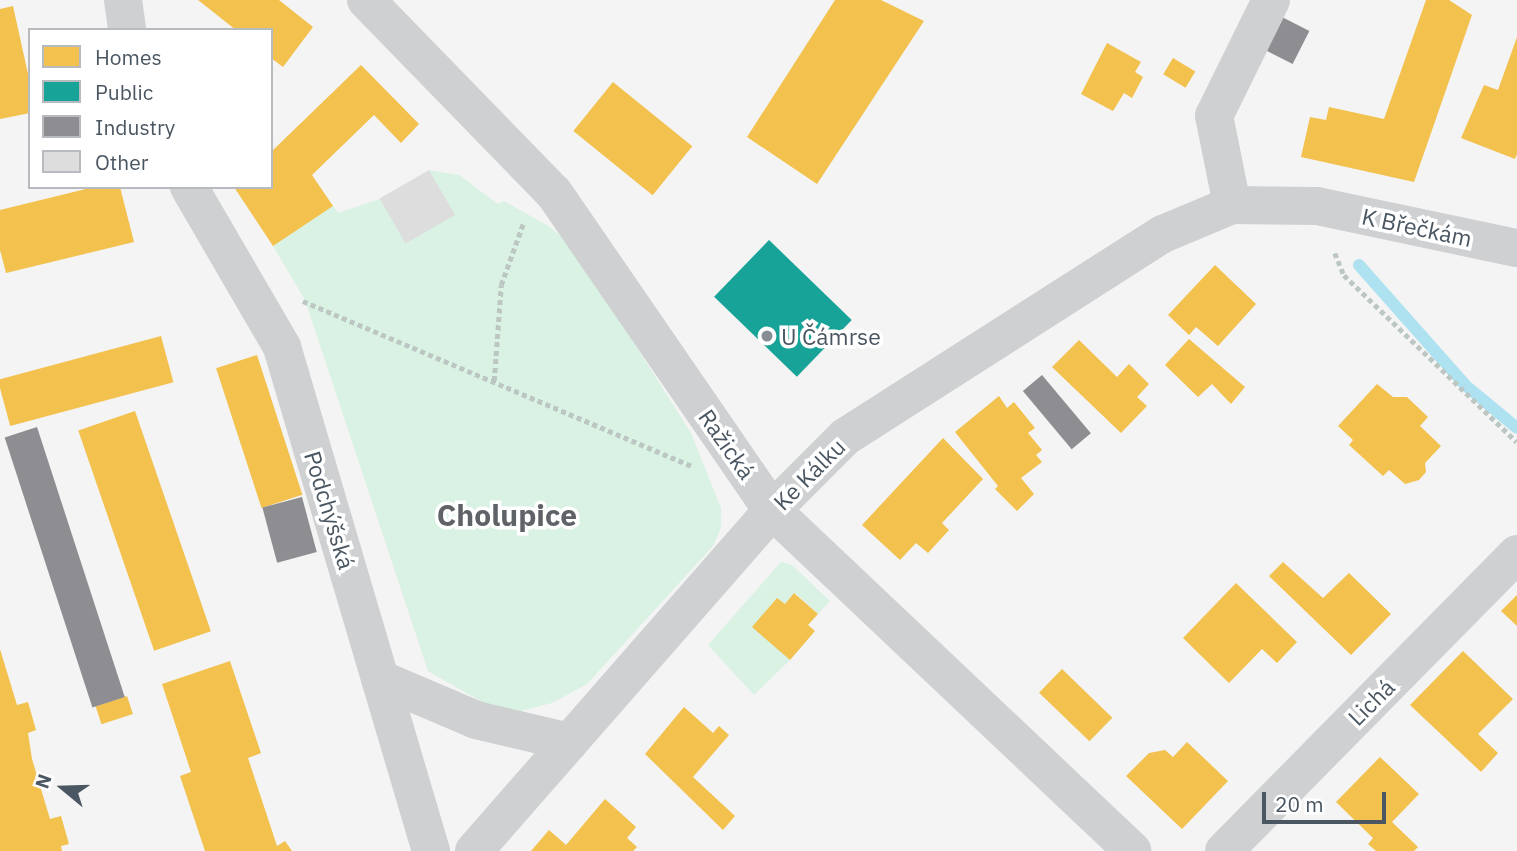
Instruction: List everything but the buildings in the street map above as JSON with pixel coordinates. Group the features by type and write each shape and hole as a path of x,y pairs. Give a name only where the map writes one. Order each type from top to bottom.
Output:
{"street":[{"path":"123,0 127,28"},
{"name":"Ražická","path":"366,0 545,184 772,510 1132,851"},
{"path":"1233,205 1214,116 1271,0"},
{"name":"Podchýšská","path":"190,189 282,347 431,851"},
{"name":"Ke Kálku","path":"474,851 772,510 845,437 1163,234 1233,205 1317,206"},
{"name":"K Břečkám","path":"1317,206 1517,248"},
{"name":"Lichá","path":"1224,851 1517,554"},
{"path":"380,678 475,720 569,742"}],"path":[{"path":"494,381 501,285 520,229 545,184"},
{"path":"1317,206 1344,275 1517,442"},
{"path":"239,275 494,381 700,471"}],"green space":[{"path":"429,170 459,175 498,204 504,201 550,227 574,248 691,433 721,508 721,528 713,546 587,684 552,703 521,711 484,703 428,671 305,300 273,246 333,206 338,213 380,199 454,215"},
{"path":"781,562 792,565 830,601 818,614 795,593 785,604 777,598 753,627 790,660 754,695 708,645"}],"waterway":[{"path":"1359,265 1465,385 1517,428"}],"place":[{"name":"U Čámrse","path":"767,336"}],"district":[{"name":"Cholupice","path":"507,515"}]}
